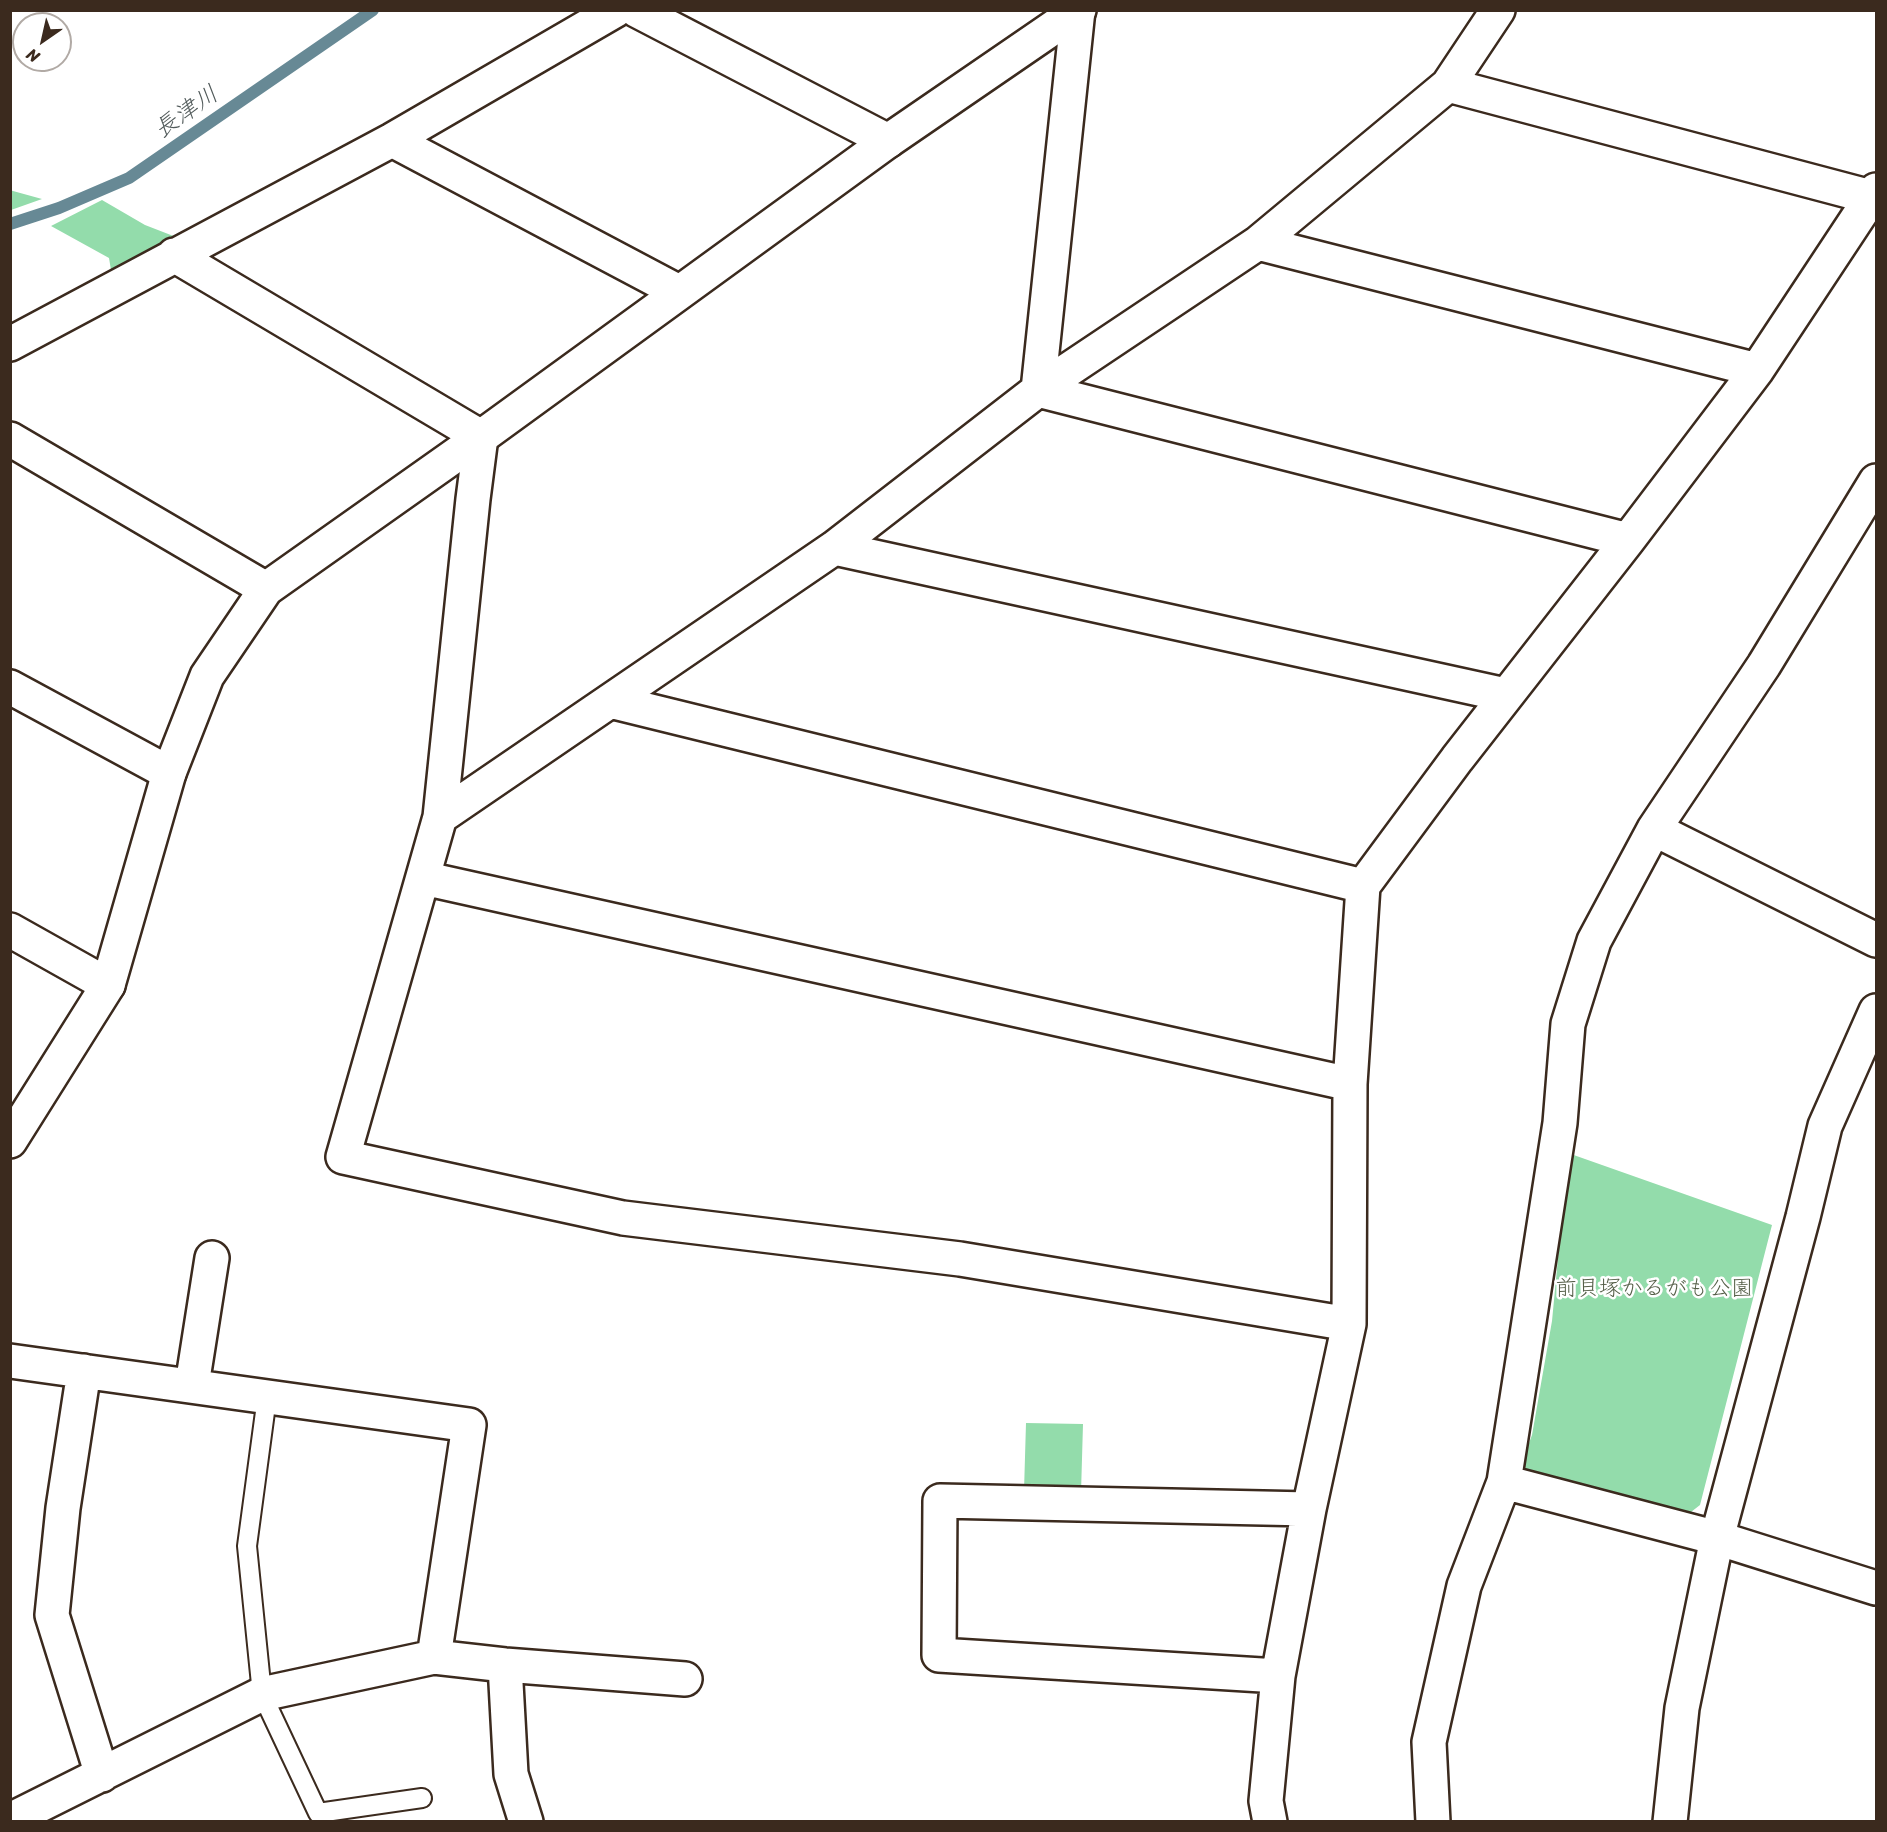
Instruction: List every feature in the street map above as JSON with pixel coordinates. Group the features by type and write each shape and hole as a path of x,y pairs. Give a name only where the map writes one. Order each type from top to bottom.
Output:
{"street":[{"path":"10,344 392,140 616,10"},
{"path":"636,10 888,141"},
{"path":"440,817 834,548 1038,390 1258,243 1448,85 1498,10"},
{"path":"10,1141 108,985 169,773 207,676 266,589 481,437 888,141 1078,11"},
{"path":"1038,390 1078,11"},
{"path":"1270,1821 1266,1801 1278,1676 1309,1509 1349,1324 1350,1084 1363,886 1506,695 1628,540 1757,370 1874,193 1448,85"},
{"path":"392,140 680,292"},
{"path":"1258,243 1757,370"},
{"path":"174,255 481,437"},
{"path":"1038,390 1628,540"},
{"path":"481,437 471,511 440,817 342,1157 623,1218 960,1259 1349,1324"},
{"path":"10,439 266,589"},
{"path":"1433,1821 1429,1742 1464,1586 1504,1482 1560,1123 1568,1024 1594,941 1654,829 1764,665 1876,481"},
{"path":"834,548 1506,695"},
{"path":"10,687 169,773"},
{"path":"610,701 1363,886"},
{"path":"1654,829 1876,940"},
{"path":"423,878 1350,1084"},
{"path":"10,930 108,985"},
{"path":"1670,1821 1682,1708 1717,1538 1825,1126 1876,1011"},
{"path":"192,1385 212,1258"},
{"path":"10,1361 469,1425 434,1657"},
{"path":"84,1371 63,1508 52,1615 102,1775"},
{"path":"1504,1482 1717,1538 1876,1588"},
{"path":"1278,1676 939,1656 940,1501 1309,1509"},
{"path":"10,1821 262,1694 434,1657 685,1679"},
{"path":"505,1665 511,1774 526,1821"}],"lane":[{"path":"267,1397 247,1546 262,1694 318,1813 422,1798"}],"green space":[{"path":"10,190 13,191 42,199 11,210"},
{"path":"102,200 145,225 176,237 112,276 109,258 51,226"},
{"name":"前貝塚かるがも公園","path":"1568,1153 1772,1225 1700,1505 1682,1519 1531,1479 1522,1462 1532,1435 1552,1321"},
{"path":"1026,1423 1083,1424 1081,1493 1024,1491"}],"waterway":[{"name":"長津川","path":"10,224 59,208 129,178 373,10"}]}
